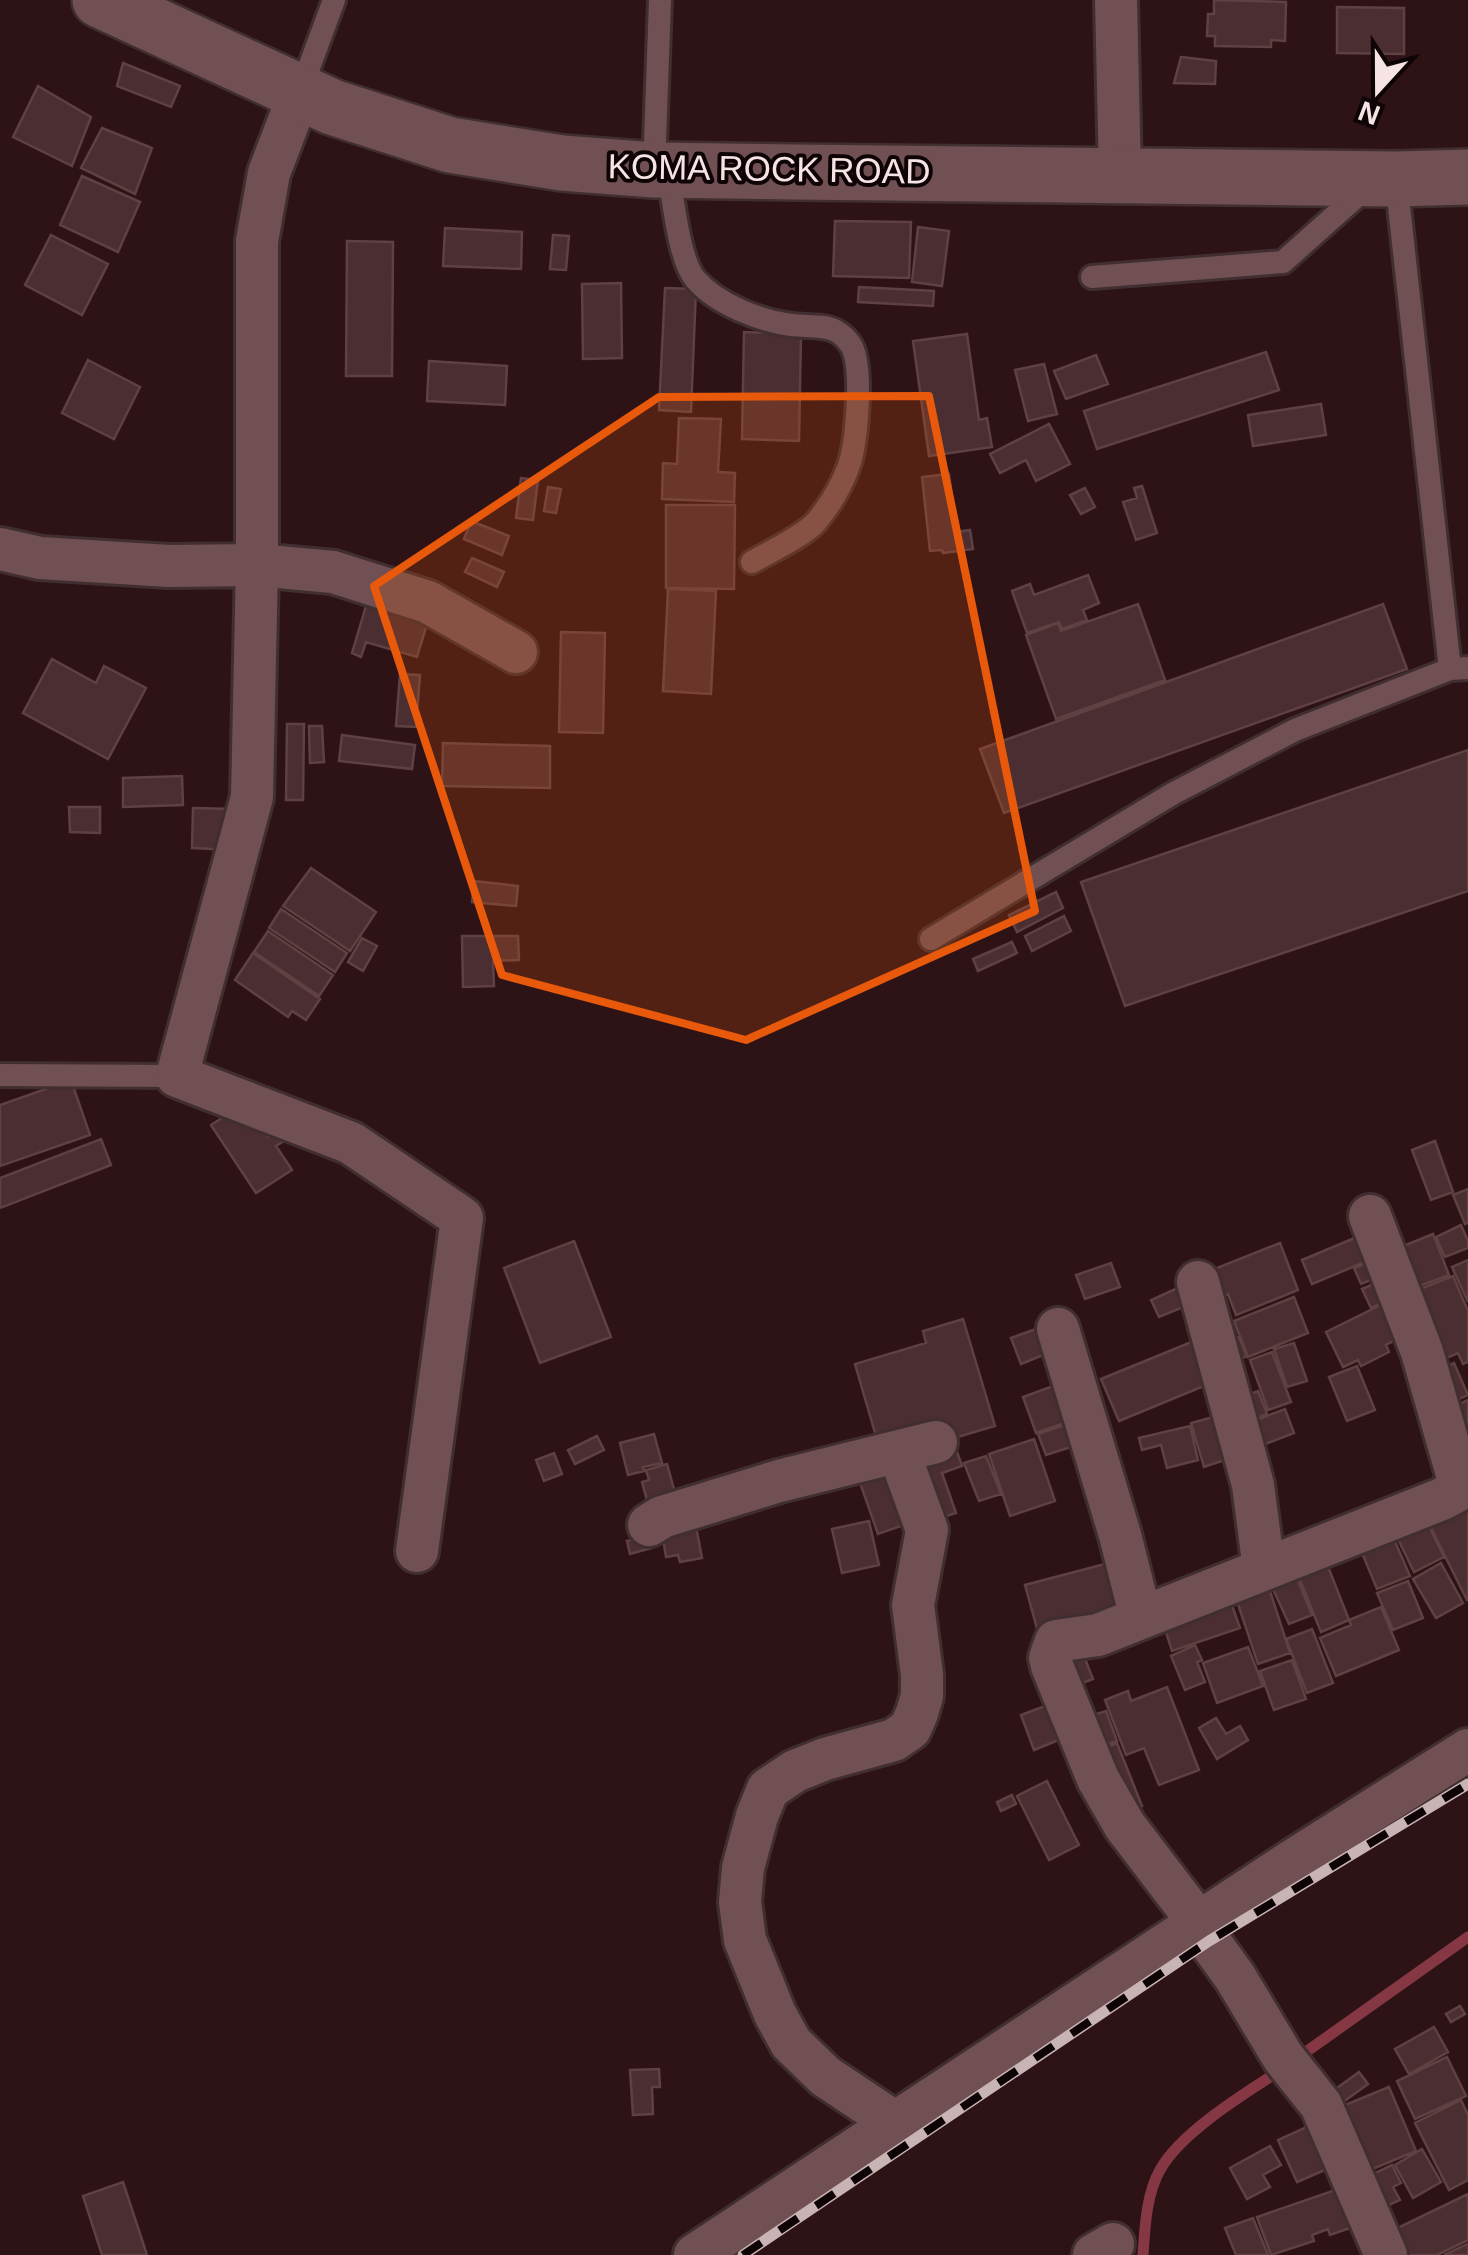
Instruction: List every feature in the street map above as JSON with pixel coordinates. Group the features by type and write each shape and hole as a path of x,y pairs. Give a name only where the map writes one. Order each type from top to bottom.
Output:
{"main road":[{"name":"KOMA ROCK ROAD","path":"100,0 332,106 450,145 562,163 661,170 1468,176"}],"street":[{"path":"1116,0 1120,175"},
{"path":"300,92 269,173 258,242 258,565 252,798 177,1076 352,1144 462,1218 417,1550"},
{"path":"0,549 40,558 150,565 258,565 333,572 428,602 516,652"},
{"path":"1370,1216 1422,1352 1465,1487 1098,1636 1056,1642 1050,1658 1107,1795 1236,1977 1321,2106 1386,2255"},
{"path":"1198,1282 1253,1485 1264,1569"},
{"path":"1058,1329 1141,1618"},
{"path":"649,1526 662,1516 778,1481 918,1447 927,1530 913,1605 922,1675 917,1713 910,1729 894,1740 795,1770 768,1789 744,1868 740,1902 745,1940 774,2014 791,2043 825,2076 894,2122"},
{"path":"695,2255 1294,1859 1468,1750"}],"lane":[{"path":"300,92 334,0"},
{"path":"660,0 661,170 686,265 694,279 760,320 839,332 852,345 858,371 849,466 834,496 814,524 752,562"},
{"path":"1092,276 1283,262 1386,178"},
{"path":"931,940 1174,793 1294,730 1459,668 1386,178"},
{"path":"0,1075 177,1076"}],"highlighted area":[{"path":"929,396 1035,911 746,1040 502,975 374,586 659,397"}],"building":[{"path":"1214,0 1286,2 1285,41 1271,40 1271,47 1215,46 1215,36 1207,36 1208,14 1214,14"},
{"path":"1337,7 1404,8 1404,54 1337,53"},
{"path":"1181,57 1216,61 1215,84 1174,83"},
{"path":"123,63 180,86 171,107 117,86"},
{"path":"38,86 91,117 72,166 13,137"},
{"path":"102,128 152,148 135,194 81,168"},
{"path":"82,176 140,202 118,252 60,225"},
{"path":"835,221 911,222 909,278 833,276"},
{"path":"918,227 949,231 942,286 912,282"},
{"path":"445,228 522,232 521,269 443,266"},
{"path":"51,235 108,264 82,315 25,285"},
{"path":"553,235 569,236 566,270 550,269"},
{"path":"347,241 393,242 392,376 346,376"},
{"path":"621,283 622,358 583,359 582,284"},
{"path":"859,287 934,291 933,306 858,302"},
{"path":"665,288 696,289 691,412 659,410"},
{"path":"744,332 801,334 799,441 742,439"},
{"path":"967,334 979,420 987,418 992,447 929,456 913,341"},
{"path":"1266,352 1279,390 1097,449 1084,411"},
{"path":"1096,355 1108,384 1066,399 1054,371"},
{"path":"88,360 140,387 114,439 62,413"},
{"path":"429,361 507,366 505,405 427,401"},
{"path":"1044,364 1057,414 1028,421 1015,370"},
{"path":"1321,404 1326,435 1253,446 1248,415"},
{"path":"679,418 721,419 718,472 735,473 734,502 662,499 663,463 677,464"},
{"path":"1049,424 1070,464 1036,481 1026,460 1000,473 990,454"},
{"path":"949,474 956,532 970,530 973,549 930,551 922,477"},
{"path":"521,478 538,480 533,520 516,518"},
{"path":"1142,486 1157,533 1136,540 1123,502 1137,498 1134,488"},
{"path":"548,487 561,489 556,513 544,511"},
{"path":"1085,488 1095,507 1081,514 1070,495"},
{"path":"666,505 735,505 734,589 666,588"},
{"path":"471,521 509,536 502,555 464,539"},
{"path":"472,558 504,572 497,587 465,572"},
{"path":"1088,575 1099,603 1083,610 1087,620 1062,629 1059,622 1027,633 1012,591 1030,584 1034,595"},
{"path":"668,589 716,591 711,694 663,691"},
{"path":"1138,604 1165,680 1056,719 1026,635 1058,623 1061,631"},
{"path":"1383,604 1407,669 1004,813 980,749"},
{"path":"366,606 427,624 417,657 366,642 361,657 352,653"},
{"path":"561,632 605,633 603,733 559,732"},
{"path":"52,659 96,683 104,666 146,688 108,759 23,713"},
{"path":"400,674 420,675 416,727 396,726"},
{"path":"287,724 304,724 303,800 286,800"},
{"path":"309,726 322,726 324,762 310,763"},
{"path":"342,735 415,745 412,769 339,761"},
{"path":"443,743 550,746 550,788 442,786"},
{"path":"1468,750 1468,891 1125,1006 1081,882"},
{"path":"182,776 183,805 123,807 123,778"},
{"path":"69,807 100,807 100,833 70,832"},
{"path":"193,808 234,809 233,850 192,848"},
{"path":"311,868 376,912 350,951 283,906"},
{"path":"474,881 518,886 516,906 472,902"},
{"path":"1056,892 1063,908 1017,932 1009,915"},
{"path":"281,909 347,953 335,972 269,928"},
{"path":"1064,916 1071,931 1032,951 1025,936"},
{"path":"268,931 333,975 319,996 254,952"},
{"path":"462,936 518,936 519,960 493,961 494,986 463,987"},
{"path":"362,938 377,946 363,971 348,962"},
{"path":"1012,942 1017,953 978,971 973,959"},
{"path":"253,953 320,999 306,1020 292,1011 288,1017 235,980"},
{"path":"71,1080 90,1135 0,1166 0,1105"},
{"path":"245,1103 268,1137 277,1131 284,1141 276,1146 292,1170 256,1193 211,1125"},
{"path":"101,1139 111,1165 0,1208 0,1178"},
{"path":"1435,1141 1453,1192 1431,1200 1412,1150"},
{"path":"1468,1189 1468,1223 1465,1224 1453,1195"},
{"path":"1461,1225 1468,1248 1445,1257 1436,1237"},
{"path":"1369,1232 1379,1256 1312,1284 1302,1260"},
{"path":"1433,1234 1449,1275 1412,1289 1396,1249"},
{"path":"574,1241 611,1337 540,1363 504,1268"},
{"path":"1280,1243 1298,1290 1236,1315 1228,1294 1212,1301 1202,1274"},
{"path":"1380,1258 1386,1274 1361,1284 1354,1268"},
{"path":"1468,1260 1468,1302 1452,1267"},
{"path":"1111,1263 1120,1287 1085,1299 1076,1275"},
{"path":"1453,1276 1468,1311 1468,1362 1463,1364 1458,1353 1439,1361 1410,1293"},
{"path":"1388,1278 1396,1296 1371,1308 1362,1289"},
{"path":"1180,1287 1188,1305 1159,1317 1151,1300"},
{"path":"1294,1297 1308,1333 1248,1357 1234,1321"},
{"path":"1387,1302 1403,1336 1386,1345 1389,1352 1361,1366 1358,1360 1343,1367 1326,1332"},
{"path":"963,1319 995,1426 951,1439 880,1450 855,1364 926,1343 923,1331"},
{"path":"1044,1326 1053,1351 1021,1364 1011,1338"},
{"path":"1239,1337 1247,1356 1231,1363 1223,1344"},
{"path":"1194,1341 1211,1383 1119,1421 1101,1379"},
{"path":"1294,1343 1307,1381 1287,1387 1274,1349"},
{"path":"1272,1352 1291,1402 1268,1410 1250,1360"},
{"path":"1454,1363 1468,1395 1450,1403 1436,1371"},
{"path":"1357,1366 1375,1410 1347,1421 1329,1377"},
{"path":"1061,1383 1073,1420 1036,1433 1023,1397"},
{"path":"1258,1391 1267,1414 1247,1422 1239,1398"},
{"path":"1468,1400 1468,1447 1450,1409"},
{"path":"1285,1409 1294,1433 1255,1448 1246,1424"},
{"path":"1220,1415 1234,1457 1204,1467 1191,1423"},
{"path":"1077,1421 1084,1443 1046,1455 1038,1434"},
{"path":"1190,1426 1198,1460 1167,1468 1161,1445 1142,1450 1139,1438"},
{"path":"654,1434 662,1463 628,1475 620,1443"},
{"path":"597,1436 604,1450 575,1464 568,1450"},
{"path":"1034,1439 1055,1501 1010,1516 989,1454"},
{"path":"956,1449 962,1466 942,1473 956,1513 934,1520 915,1464"},
{"path":"554,1453 562,1474 544,1481 536,1460"},
{"path":"986,1456 1001,1494 979,1501 964,1463"},
{"path":"898,1463 918,1520 878,1534 858,1477"},
{"path":"667,1464 677,1500 649,1508 642,1482 649,1480 646,1470"},
{"path":"1468,1503 1468,1600 1467,1600 1426,1518"},
{"path":"694,1516 702,1558 680,1562 678,1555 666,1557 662,1532"},
{"path":"869,1521 879,1565 842,1573 832,1529"},
{"path":"1427,1522 1444,1557 1414,1572 1397,1537"},
{"path":"646,1527 652,1548 630,1554 627,1541 635,1539"},
{"path":"1394,1539 1410,1576 1377,1589 1362,1553"},
{"path":"1120,1560 1134,1611 1039,1636 1025,1585"},
{"path":"1441,1563 1463,1603 1436,1618 1413,1579"},
{"path":"1327,1564 1349,1620 1321,1632 1298,1575"},
{"path":"1297,1578 1312,1615 1289,1624 1273,1589"},
{"path":"1408,1581 1423,1618 1393,1630 1377,1593"},
{"path":"1269,1588 1290,1653 1258,1664 1236,1598"},
{"path":"1228,1594 1240,1628 1172,1651 1161,1617"},
{"path":"1381,1607 1399,1650 1336,1676 1320,1638"},
{"path":"1312,1629 1333,1683 1307,1693 1286,1639"},
{"path":"1195,1645 1205,1682 1185,1690 1171,1656"},
{"path":"1080,1646 1093,1679 1075,1686 1062,1653"},
{"path":"1248,1647 1263,1686 1217,1703 1203,1663"},
{"path":"1292,1660 1306,1699 1274,1710 1260,1671"},
{"path":"1167,1687 1199,1770 1159,1785 1144,1748 1126,1755 1105,1700 1128,1691 1131,1701"},
{"path":"1058,1701 1071,1735 1034,1750 1021,1715"},
{"path":"1106,1711 1117,1741 1099,1747 1087,1717"},
{"path":"1216,1718 1226,1734 1240,1726 1248,1740 1217,1759 1199,1728"},
{"path":"1117,1743 1142,1806 1124,1813 1099,1751"},
{"path":"1047,1781 1079,1845 1049,1860 1017,1796"},
{"path":"1012,1795 1016,1804 1001,1811 997,1802"},
{"path":"1460,2006 1465,2014 1451,2022 1446,2014"},
{"path":"1434,2027 1448,2052 1409,2074 1395,2049"},
{"path":"1447,2057 1466,2096 1415,2119 1397,2081"},
{"path":"659,2069 660,2087 652,2087 653,2114 633,2115 630,2070"},
{"path":"1359,2072 1368,2084 1335,2108 1326,2096"},
{"path":"1389,2087 1416,2151 1365,2172 1338,2108"},
{"path":"1461,2100 1468,2115 1468,2180 1449,2190 1415,2123"},
{"path":"1322,2120 1341,2163 1297,2182 1278,2140"},
{"path":"1270,2146 1281,2165 1263,2175 1270,2187 1247,2199 1230,2168"},
{"path":"1422,2149 1441,2182 1413,2198 1395,2165"},
{"path":"1392,2165 1401,2183 1393,2187 1400,2200 1380,2209 1365,2178"},
{"path":"123,2182 147,2255 102,2255 83,2196"},
{"path":"1338,2189 1353,2227 1330,2235 1328,2229 1312,2235 1314,2241 1271,2255 1257,2217"},
{"path":"1468,2194 1468,2240 1437,2255 1400,2255 1389,2232"},
{"path":"1253,2218 1268,2255 1236,2255 1225,2228"},
{"path":"1468,2244 1468,2255 1444,2255"}],"waterway":[{"path":"1296,2059 1468,1937"},
{"path":"1143,2255 1152,2190 1169,2156 1214,2115 1281,2070"}],"railway":[{"path":"743,2255 1209,1941 1468,1784"}]}
